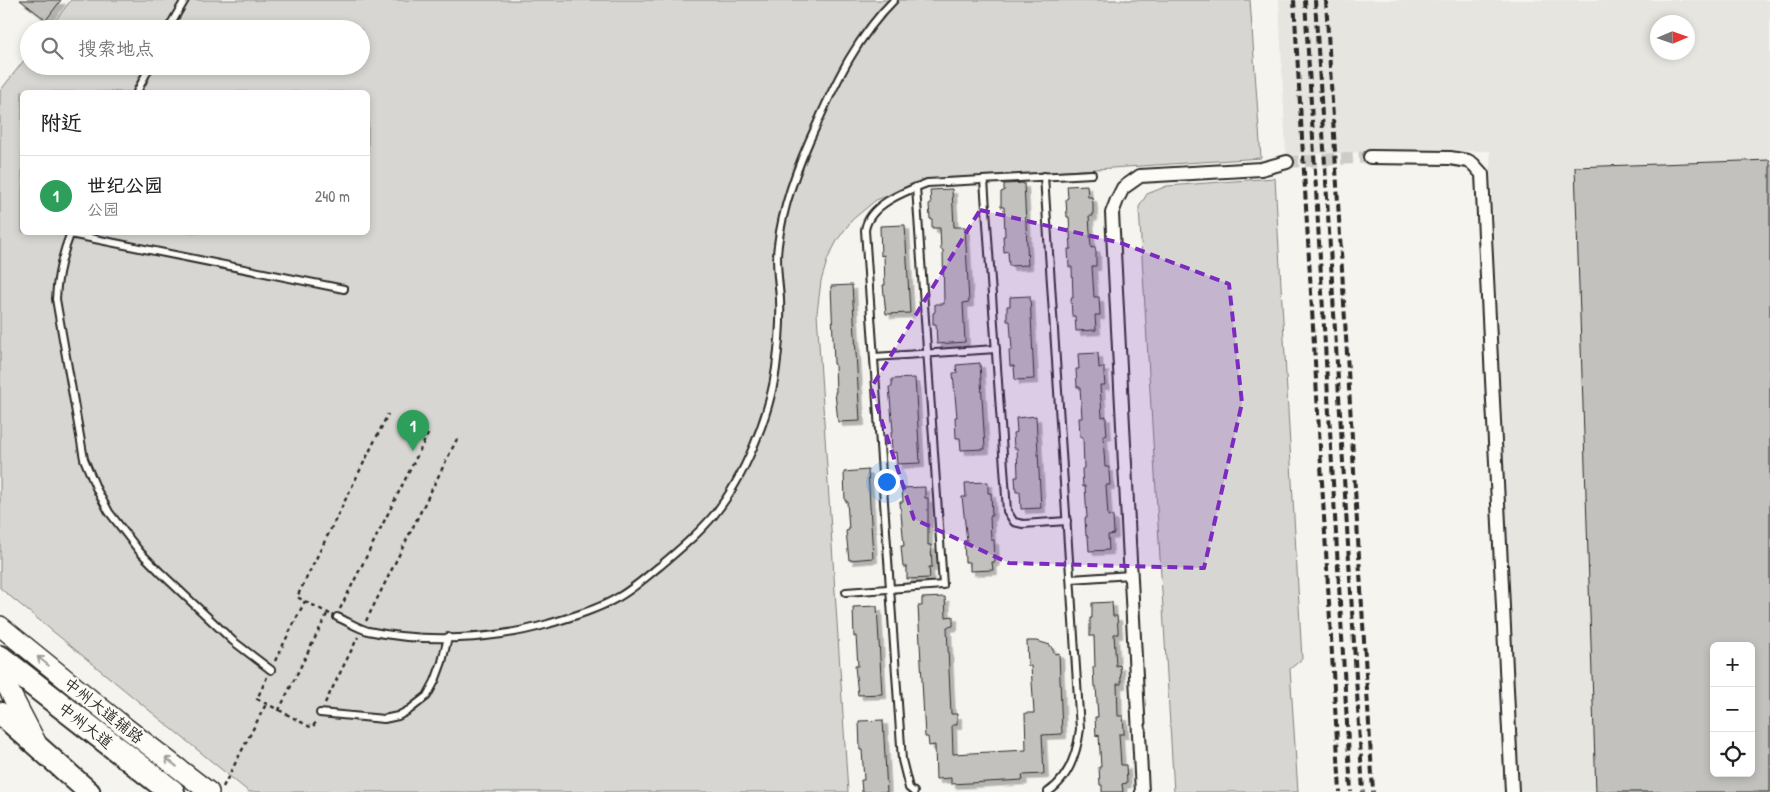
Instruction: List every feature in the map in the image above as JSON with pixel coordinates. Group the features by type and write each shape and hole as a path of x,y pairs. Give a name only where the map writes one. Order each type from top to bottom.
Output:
{"highway":[{"name":"中州大道","path":"0,658 172,792"}],"main road":[{"path":"0,713 89,792"}],"street":[{"path":"1370,157 1450,158 1468,161 1482,174 1512,792"},
{"path":"1142,792 1112,212 1123,188 1140,176 1261,169 1288,162"},
{"name":"中州大道辅路","path":"0,626 120,724 209,792"},
{"path":"0,673 38,746"}],"lane":[{"path":"173,20 185,0"},
{"path":"337,617 362,629 401,636 448,637 482,636 524,630 567,618 605,604 626,592 676,552 720,507 740,473 769,405 776,372 779,336 777,247 787,201 811,137 849,57 894,0"},
{"path":"137,90 145,75"},
{"path":"914,792 910,788 902,760 866,223 881,206 904,192 927,183 1092,174"},
{"path":"1044,176 1080,729 1078,748 1069,768 1049,792"},
{"path":"984,180 1007,511 1014,522 1023,524 1067,521"},
{"path":"846,592 944,585 916,187"},
{"path":"70,235 60,260 56,280 56,299 84,459 96,490 109,512 140,552 214,624 271,670"},
{"path":"81,235 344,290"},
{"path":"874,357 996,349"},
{"path":"1071,579 1131,575"},
{"path":"320,713 384,719 398,716 409,710 427,696 436,681 448,637"}],"path":[{"path":"388,414 297,597 337,617 428,434"},
{"path":"306,601 257,699 312,728 457,439"},
{"path":"279,710 328,612"},
{"path":"220,792 266,704"}],"highlighted area":[{"path":"980,210 1121,243 1229,284 1242,403 1204,568 1009,563 914,519 871,388"}],"shaded area":[{"path":"71,0 1250,0 1261,158 932,180 876,200 852,220 838,239 828,258 821,281 817,313 848,792 249,792 0,588 0,91 20,65 20,75 370,75 370,20 56,20"},
{"path":"1279,0 1770,0 1770,792 1518,792 1490,151 1286,155"},
{"path":"1275,178 1302,659 1290,669 1298,792 1174,792 1139,207 1147,194 1167,186"}],"building":[{"path":"20,0 61,0 46,20"},
{"path":"1770,160 1770,792 1596,792 1575,167"},
{"path":"1024,183 1028,265 1009,266 1008,251 1004,252 1004,207 1001,207 1001,192 1004,191 1004,184"},
{"path":"1087,185 1088,197 1092,197 1093,204 1093,216 1089,216 1091,248 1095,247 1096,252 1096,266 1092,266 1094,297 1099,297 1100,315 1095,315 1096,330 1076,331 1075,316 1072,316 1072,267 1069,267 1068,249 1071,249 1066,199 1068,198 1067,186"},
{"path":"952,189 954,227 965,227 969,302 963,303 965,342 937,344 936,324 933,324 933,313 935,312 935,304 944,304 943,250 941,250 940,228 932,228 932,219 930,219 930,190"},
{"path":"905,225 910,313 886,314 883,285 885,285 884,255 881,256 880,226"},
{"path":"852,285 860,421 838,422 831,286"},
{"path":"1030,296 1034,379 1015,380 1014,366 1010,366 1009,350 1012,350 1010,321 1007,321 1007,306 1010,306 1010,297"},
{"path":"1098,353 1099,368 1104,367 1105,385 1100,385 1102,417 1106,416 1107,435 1103,436 1105,467 1109,467 1110,485 1106,485 1108,516 1113,516 1114,534 1108,535 1109,550 1089,551 1088,536 1086,536 1085,518 1087,518 1082,469 1084,468 1083,437 1080,437 1079,418 1082,418 1080,387 1077,387 1076,369 1079,369 1078,354"},
{"path":"980,363 985,449 961,450 960,438 956,438 955,417 957,417 953,373 957,373 956,365"},
{"path":"915,378 920,463 897,464 896,452 892,453 891,431 893,431 889,387 892,387 892,379"},
{"path":"1036,416 1041,508 1021,509 1020,492 1016,492 1015,477 1018,477 1017,448 1014,448 1013,433 1017,432 1016,418"},
{"path":"868,470 873,558 849,560 846,531 849,530 844,472"},
{"path":"988,482 988,493 991,493 991,540 994,540 995,562 992,562 993,570 970,571 970,562 965,562 964,541 967,541 962,497 966,497 965,483"},
{"path":"925,487 925,498 928,498 928,545 931,545 932,567 929,567 930,578 907,579 907,567 903,567 901,546 904,546 900,502 903,502 902,488"},
{"path":"945,597 946,617 953,616 953,626 947,627 951,714 957,714 957,725 952,725 953,754 1026,750 1025,713 1034,713 1031,666 1028,666 1027,641 1037,641 1050,645 1055,654 1059,653 1062,734 1042,735 1044,774 1022,775 1023,780 951,784 951,778 936,779 935,745 929,746 928,737 925,737 918,606 922,606 922,598"},
{"path":"1112,602 1113,616 1117,616 1118,634 1114,634 1116,666 1120,665 1121,681 1121,684 1117,684 1118,716 1123,716 1124,730 1124,734 1119,734 1121,765 1126,765 1127,783 1122,784 1123,792 1102,792 1102,785 1100,785 1099,735 1096,736 1095,717 1098,717 1093,667 1095,667 1094,636 1090,636 1092,603"},
{"path":"877,606 882,694 858,695 855,666 858,666 856,636 854,637 853,607"},
{"path":"883,720 887,792 862,792 861,780 864,780 859,721"}],"tunnel":[{"path":"1287,162 1370,157"}],"railway":[{"path":"1294,0 1340,792"},
{"path":"1305,0 1351,792"},
{"path":"1315,0 1363,792"},
{"path":"1326,0 1373,792"}],"place":[{"name":"世纪公园","path":"413,451"}]}
